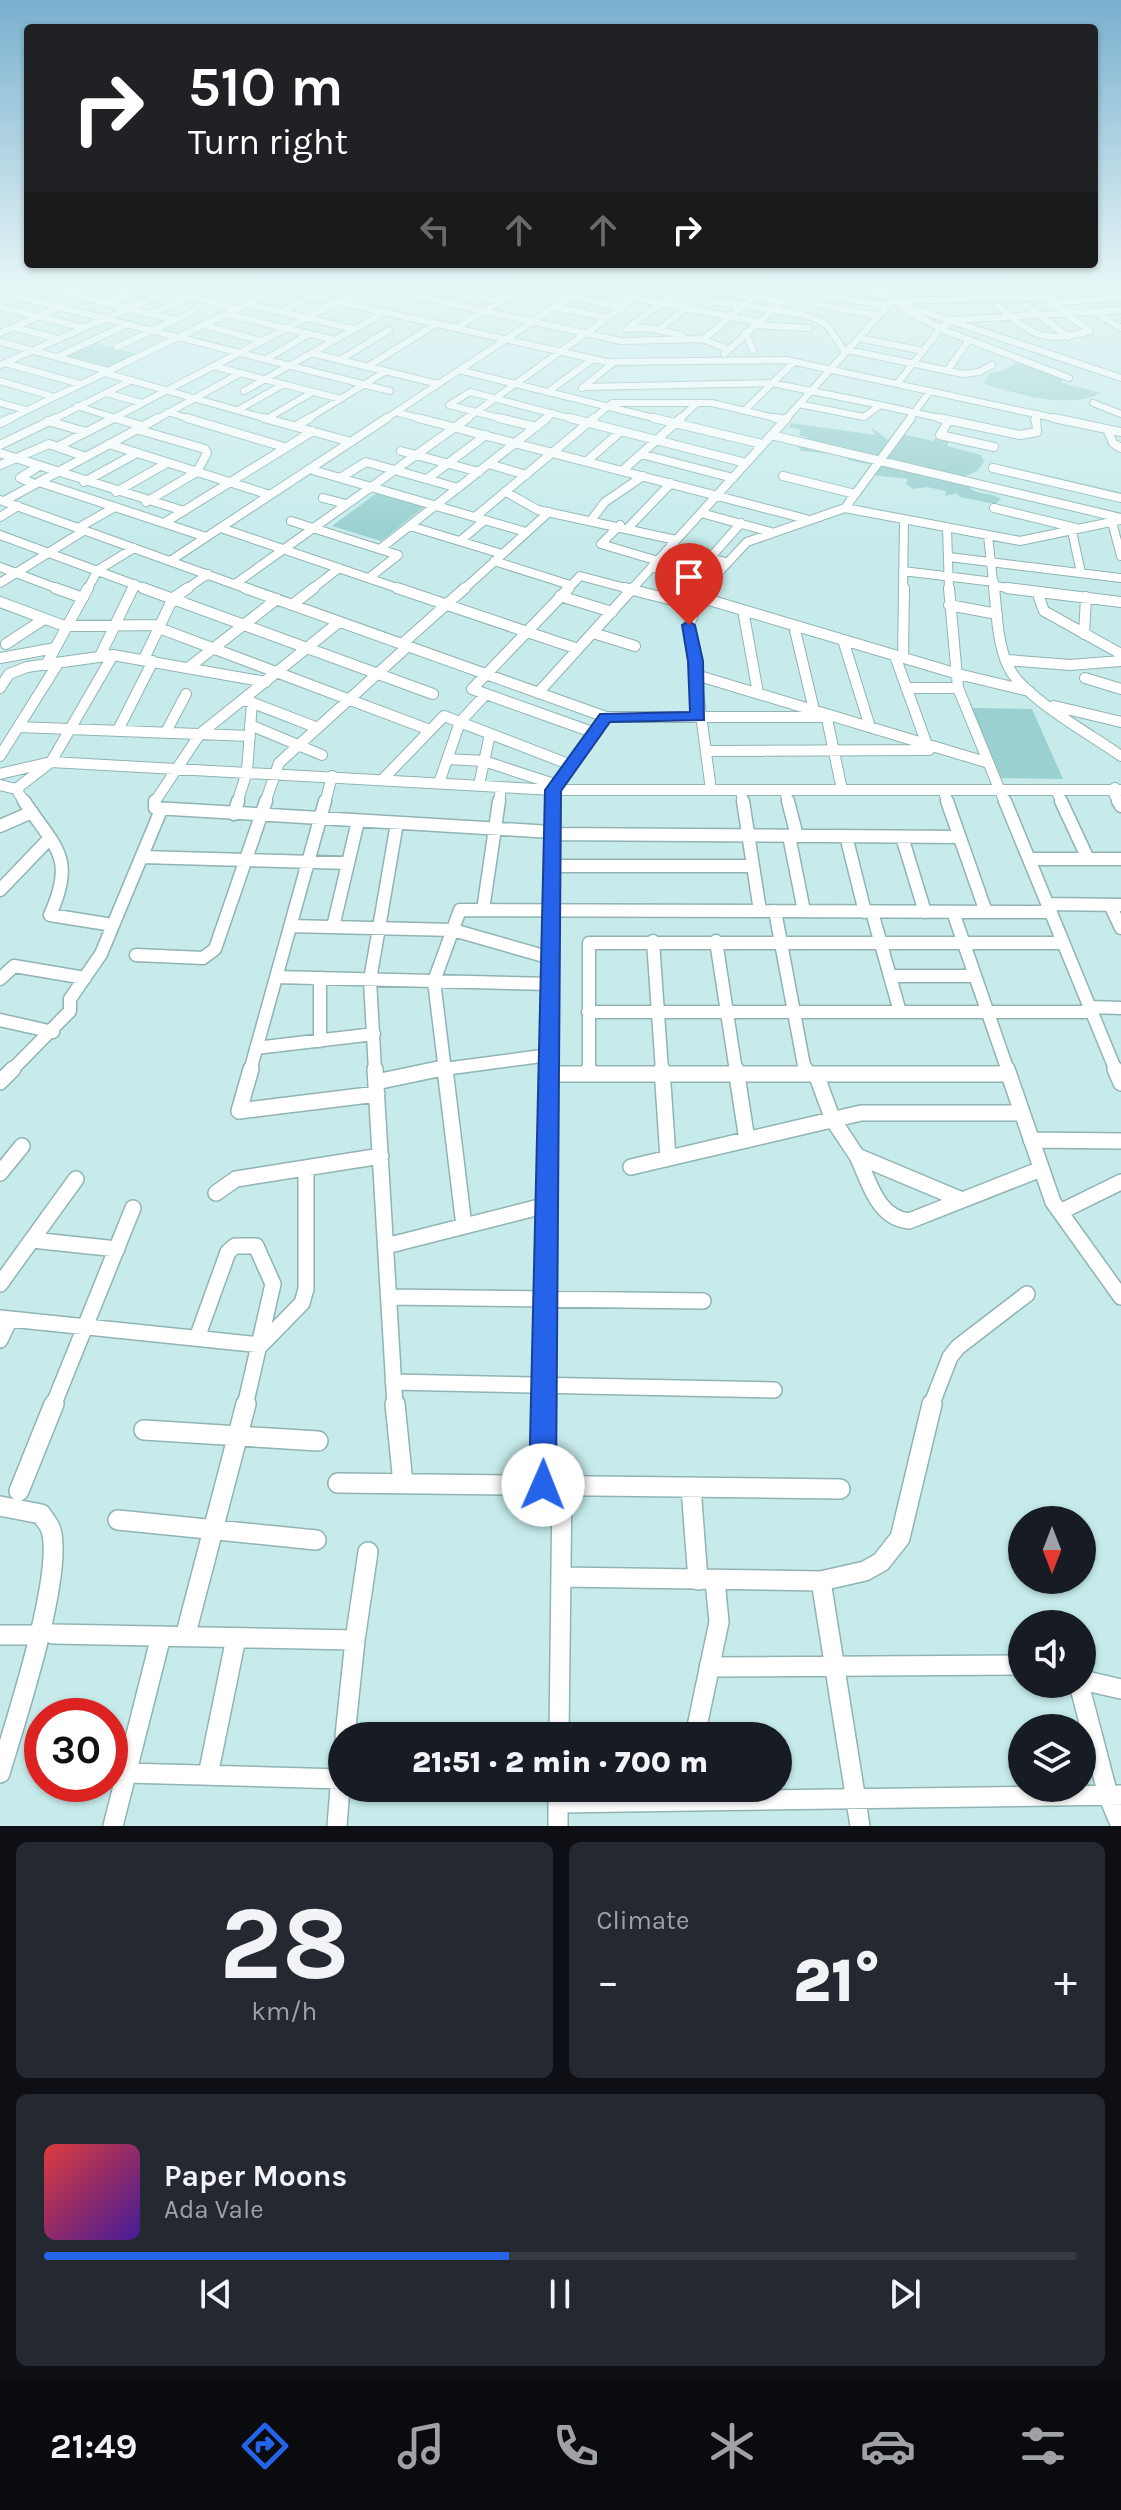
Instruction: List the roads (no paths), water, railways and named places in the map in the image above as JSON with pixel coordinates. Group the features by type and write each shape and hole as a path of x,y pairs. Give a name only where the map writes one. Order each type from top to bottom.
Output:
{"street":[{"path":"18,368 80,384"},
{"path":"94,368 351,442"},
{"path":"0,423 114,368"},
{"path":"59,446 209,368"},
{"path":"222,368 341,399"},
{"path":"244,391 283,368"},
{"path":"301,368 390,391"},
{"path":"373,368 438,384"},
{"path":"170,561 462,368"},
{"path":"235,584 536,368"},
{"path":"546,368 591,381"},
{"path":"548,392 581,368"},
{"path":"570,398 607,368"},
{"path":"653,368 656,403"},
{"path":"745,410 787,368"},
{"path":"822,368 1121,432"},
{"path":"897,384 909,368"},
{"path":"933,368 979,372 986,368"},
{"path":"1043,368 1069,378"},
{"path":"1093,368 1121,378"},
{"path":"459,370 762,444"},
{"path":"538,693 830,370"},
{"path":"296,426 386,371"},
{"path":"2,500 241,373"},
{"path":"712,403 725,390 720,374"},
{"path":"0,445 132,380"},
{"path":"0,381 205,449 207,453 197,472 130,512"},
{"path":"583,387 772,383 1004,433 1030,435 1037,432 1034,420 1038,414"},
{"path":"220,384 264,396"},
{"path":"238,410 284,384"},
{"path":"610,386 610,405"},
{"path":"845,508 930,391"},
{"path":"268,418 313,392"},
{"path":"536,427 449,404 468,392 746,463"},
{"path":"106,393 142,403"},
{"path":"0,403 26,410"},
{"path":"622,471 697,403"},
{"path":"475,517 610,405 712,403 785,420"},
{"path":"1093,403 1121,414"},
{"path":"799,404 864,417 880,405"},
{"path":"168,412 284,447"},
{"path":"396,412 806,519"},
{"path":"380,549 553,413"},
{"path":"228,430 254,415"},
{"path":"949,420 940,435 994,447"},
{"path":"48,421 86,432"},
{"path":"1107,429 1113,443 1121,448"},
{"path":"164,523 313,431"},
{"path":"587,461 621,431"},
{"path":"427,479 486,435"},
{"path":"771,435 1118,520"},
{"path":"109,444 270,495"},
{"path":"0,465 43,445 59,446 86,457"},
{"path":"401,451 479,472"},
{"path":"0,453 184,511"},
{"path":"67,491 137,453"},
{"path":"641,454 733,478"},
{"path":"340,478 366,462 458,488"},
{"path":"99,502 167,463"},
{"path":"489,464 526,475"},
{"path":"39,466 20,478 206,537"},
{"path":"993,468 1121,498"},
{"path":"309,469 526,532"},
{"path":"592,519 605,502 643,476"},
{"path":"783,476 855,494"},
{"path":"671,483 601,544 705,583"},
{"path":"506,492 520,503 549,512 624,526 725,562"},
{"path":"323,498 346,504"},
{"path":"2,500 606,717 826,715"},
{"path":"0,517 18,506"},
{"path":"0,583 115,507"},
{"path":"711,790 708,751 698,717 689,625 705,583 747,542 845,508 1012,541 1118,520"},
{"path":"994,508 1077,530"},
{"path":"136,955 209,956 215,949 248,860 279,763 549,512"},
{"path":"701,513 771,532"},
{"path":"1012,541 1024,515"},
{"path":"460,541 485,520"},
{"path":"904,520 899,657 906,688 927,745"},
{"path":"1118,520 1121,556"},
{"path":"291,521 398,555 369,578"},
{"path":"710,558 741,523"},
{"path":"410,526 460,541 570,585"},
{"path":"221,528 578,649"},
{"path":"947,528 949,605 958,688 1091,1010 1117,1063 1121,1083"},
{"path":"1077,530 1081,573"},
{"path":"0,535 433,694"},
{"path":"988,536 997,614 1007,660 1017,681 1121,756"},
{"path":"0,756 51,665 55,648 98,570 134,548"},
{"path":"949,557 1121,578"},
{"path":"0,567 83,598"},
{"path":"292,605 339,568"},
{"path":"1044,569 1050,593"},
{"path":"903,571 1121,602"},
{"path":"118,730 173,598 208,574"},
{"path":"595,733 472,689 580,576 631,590 743,610 958,674 1029,691"},
{"path":"100,656 135,584"},
{"path":"1037,592 1041,608 1121,654"},
{"path":"560,596 612,612"},
{"path":"1084,634 1086,597"},
{"path":"188,668 277,599"},
{"path":"0,602 67,627 160,626 430,730"},
{"path":"949,605 997,614"},
{"path":"743,610 764,695 773,717"},
{"path":"3,642 44,619"},
{"path":"339,622 266,682 248,701 200,734 154,802 155,808 552,833 959,837"},
{"path":"794,626 814,710"},
{"path":"593,633 635,646"},
{"path":"843,640 870,727"},
{"path":"3,642 28,653"},
{"path":"0,658 55,648"},
{"path":"16,789 51,762 113,655"},
{"path":"1,686 9,674 27,667 113,655 266,682"},
{"path":"1007,660 1070,665 1121,661"},
{"path":"696,675 989,763"},
{"path":"1085,678 1121,689"},
{"path":"906,688 958,688"},
{"path":"166,732 186,694"},
{"path":"439,783 460,722 486,694"},
{"path":"248,701 318,728"},
{"path":"234,814 247,772 250,731 248,701"},
{"path":"1054,706 1121,722"},
{"path":"826,715 842,790"},
{"path":"383,779 444,716 571,765"},
{"path":"559,1722 561,1577 544,1385 552,833 555,788 606,717"},
{"path":"18,727 200,734 250,731 322,755"},
{"path":"479,785 490,734"},
{"path":"708,751 945,750"},
{"path":"447,759 484,761 555,788"},
{"path":"1,783 51,762 501,787 711,790 1118,788 1121,806"},
{"path":"332,776 239,1111 377,1088 445,1067 549,1055"},
{"path":"1,783 16,789 63,859 61,890 50,915 113,925"},
{"path":"483,910 501,787"},
{"path":"741,790 753,866 781,942 811,1074 833,1120 892,1220 909,1221 1041,1169"},
{"path":"785,790 804,911"},
{"path":"943,790 986,912"},
{"path":"1056,790 1088,859"},
{"path":"0,1082 53,1032 70,1011 70,999 101,954 161,810"},
{"path":"0,826 32,812"},
{"path":"333,927 358,821"},
{"path":"397,823 370,980 393,1382 403,1483"},
{"path":"846,836 900,1012"},
{"path":"902,837 925,912"},
{"path":"0,890 49,839"},
{"path":"142,857 348,863"},
{"path":"1029,859 1121,859"},
{"path":"552,866 753,866"},
{"path":"464,1226 434,981 460,910 986,912 1116,905 1121,928"},
{"path":"953,912 1041,1169 1060,1212 1119,1290"},
{"path":"290,926 453,930 551,958"},
{"path":"653,941 668,1158"},
{"path":"716,941 747,1140"},
{"path":"589,1074 589,943 1063,943"},
{"path":"0,979 14,966 85,978"},
{"path":"890,976 975,976"},
{"path":"276,977 550,984"},
{"path":"320,978 320,1041"},
{"path":"588,1012 987,1012 1121,1008"},
{"path":"0,1020 53,1032"},
{"path":"256,1048 374,1034"},
{"path":"549,1074 1009,1074"},
{"path":"631,1167 861,1113 1022,1113"},
{"path":"1031,1140 1121,1141"},
{"path":"0,1173 22,1146"},
{"path":"216,1193 236,1179 381,1156"},
{"path":"857,1156 962,1200"},
{"path":"261,1345 302,1303 306,1289 306,1168"},
{"path":"0,1284 76,1179"},
{"path":"1060,1212 1121,1182"},
{"path":"386,1246 547,1205"},
{"path":"19,1491 133,1208"},
{"path":"32,1240 117,1249"},
{"path":"185,1637 261,1345 273,1284 256,1246 235,1246 228,1252 197,1338"},
{"path":"561,1577 821,1581 865,1571 881,1562 900,1538 923,1431 950,1357 958,1347 1027,1294"},
{"path":"389,1297 703,1301"},
{"path":"0,1340 5,1318 261,1345"},
{"path":"393,1382 774,1390"},
{"path":"144,1430 318,1441"},
{"path":"338,1483 840,1489"},
{"path":"691,1487 706,1580 719,1622 698,1722"},
{"path":"0,1506 41,1514 52,1530 53,1551 46,1634 1,1765"},
{"path":"118,1520 212,1532 316,1540"},
{"path":"346,1722 368,1552"},
{"path":"821,1581 860,1826"},
{"path":"0,1635 355,1640"},
{"path":"128,1765 161,1636"},
{"path":"208,1775 236,1638"},
{"path":"709,1667 1008,1665"},
{"path":"1096,1685 1121,1689"},
{"path":"1085,1698 1115,1795 1121,1826"},
{"path":"128,1773 328,1774"},
{"path":"792,1798 1115,1795"},
{"path":"113,1826 119,1802"},
{"path":"337,1826 339,1802"},
{"path":"558,1802 558,1826"}]}
